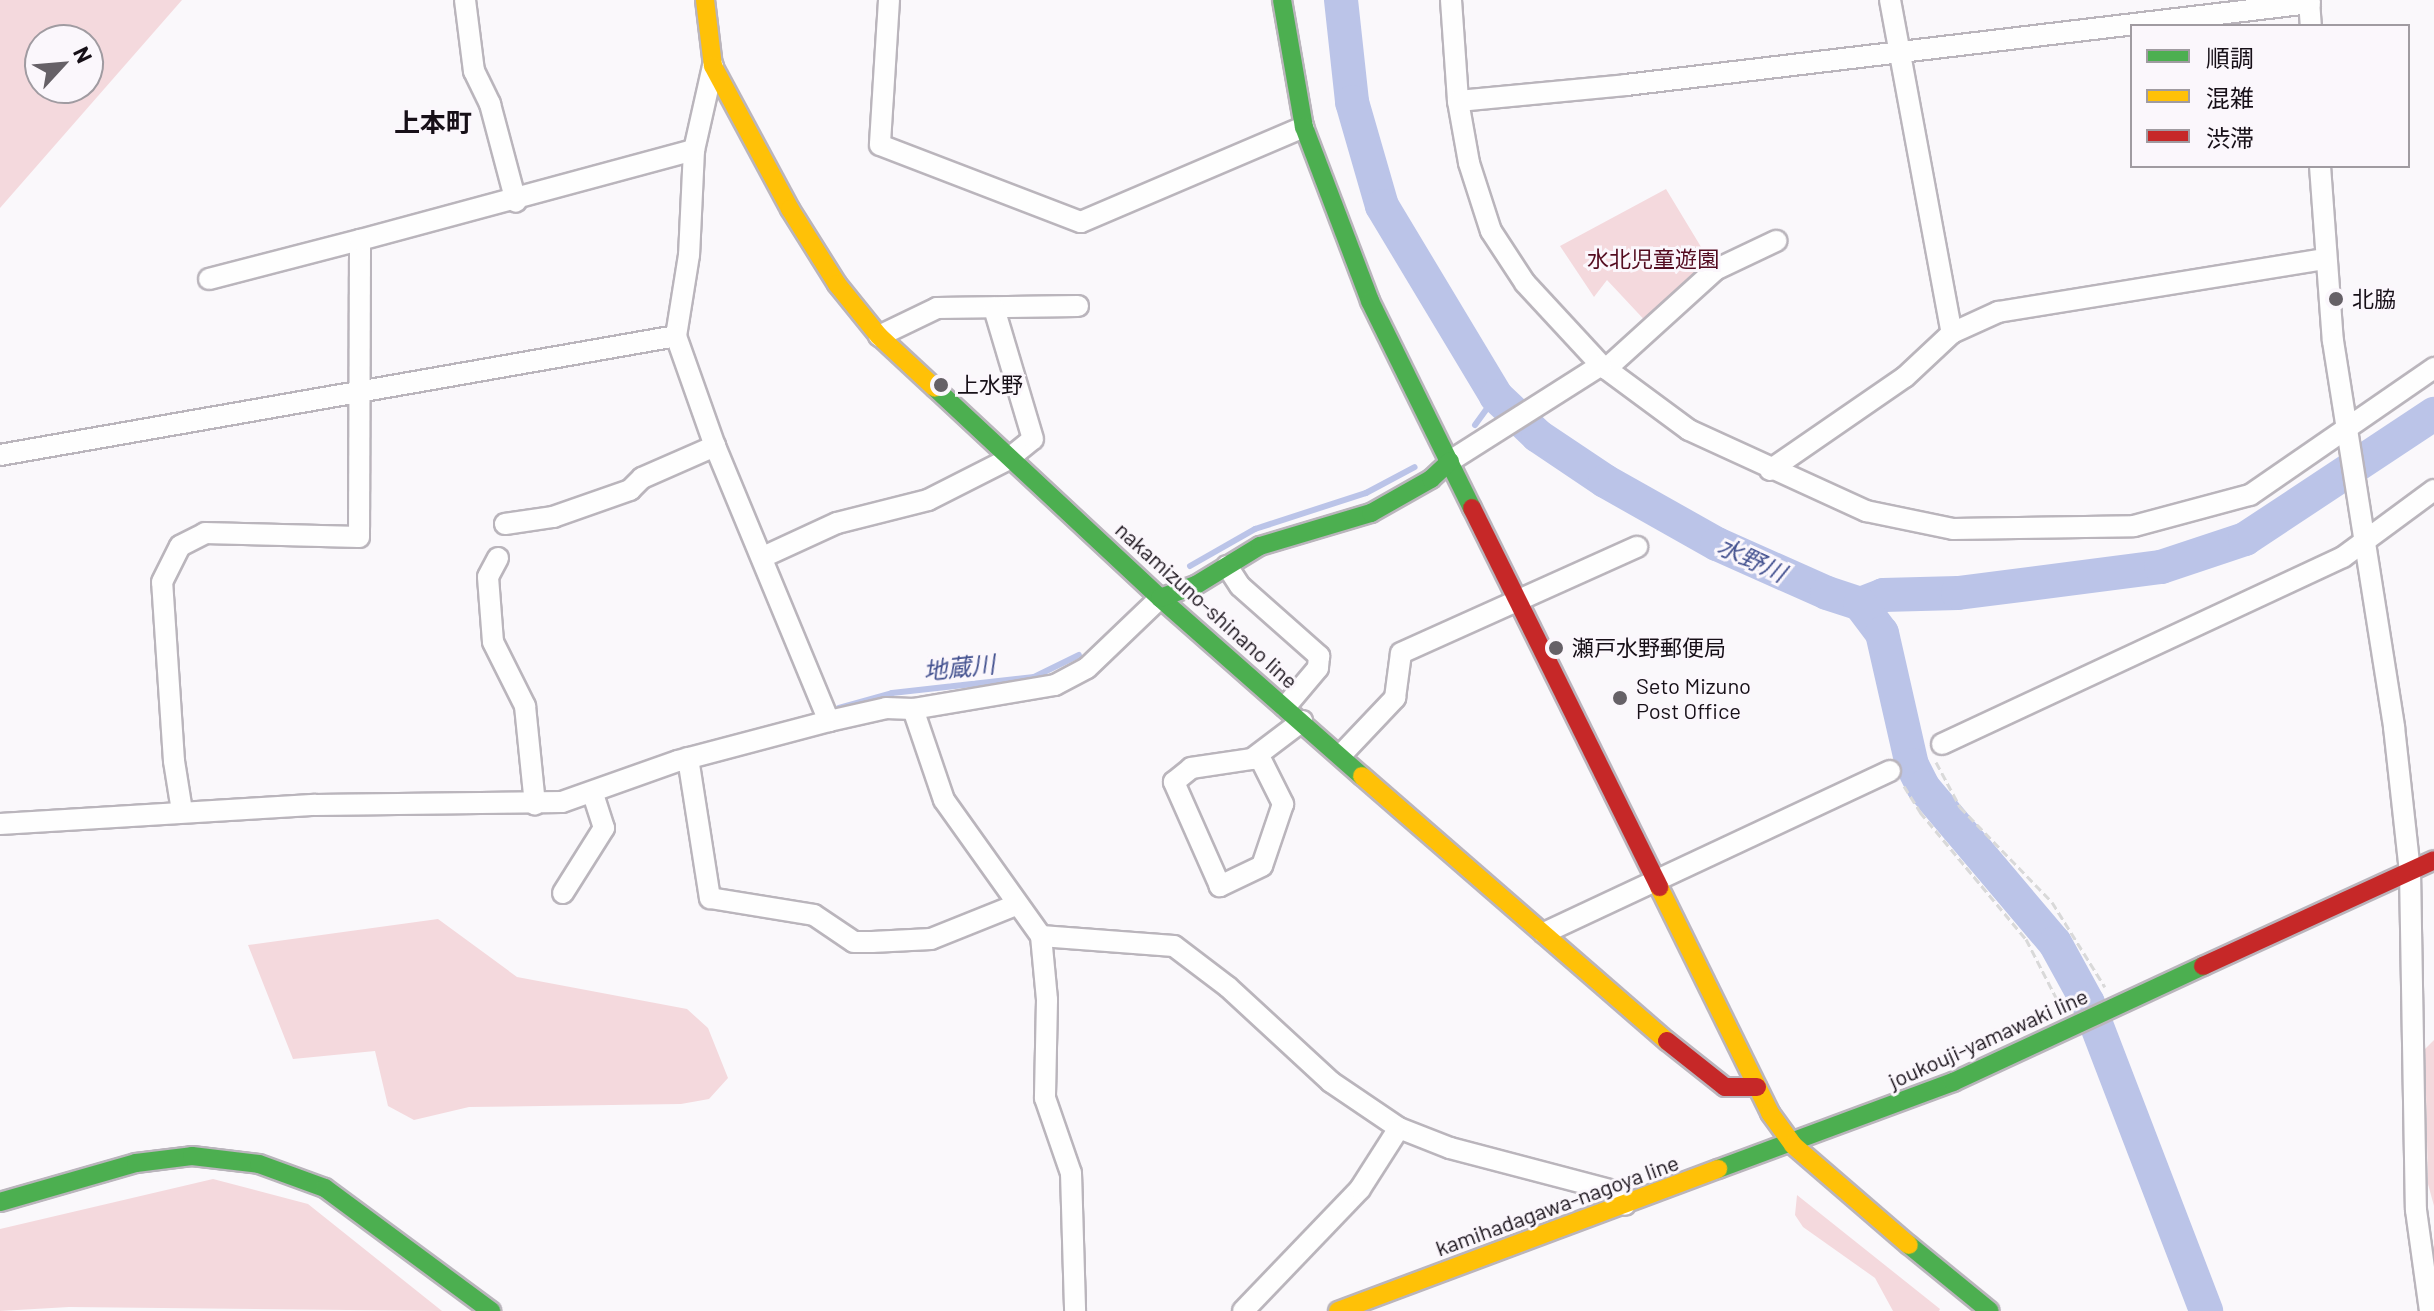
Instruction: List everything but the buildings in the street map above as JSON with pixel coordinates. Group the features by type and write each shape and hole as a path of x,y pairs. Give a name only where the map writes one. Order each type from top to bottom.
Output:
{"main road":[{"name":"nakamizuno-shinano line","path":"705,0 713,66 798,221 837,284 879,336 1007,460 1160,598 1633,1014 1725,1087 1757,1087"},
{"path":"1282,0 1304,127 1370,301 1757,1087 1793,1145 1990,1311"},
{"path":"1160,598 1227,566 1260,546 1371,513 1431,479 1450,461"},
{"name":"joukouji-yamawaki line","path":"1793,1145 2074,1027 2434,860"},
{"name":"kamihadagawa-nagoya line","path":"1338,1311 1793,1145"},
{"path":"0,1202 136,1163 192,1156 259,1164 335,1194 491,1311"}],"street":[{"path":"465,0 474,71 490,104 516,202"},
{"path":"889,0 880,145 1081,222 1304,127"},
{"path":"1451,0 1458,101 1469,163 1491,231 1525,283 1597,370 1689,430 1770,470 1866,511 1953,529 2134,526 2250,495 2434,368"},
{"path":"1890,0 1896,50 1952,333"},
{"path":"1458,101 1626,85 2310,1 2311,24"},
{"path":"713,66 694,150 689,255 676,336 715,446 829,721"},
{"path":"209,279 516,202 694,150"},
{"path":"2320,168 2324,259 2362,536 2394,727 2410,871 2416,1210 2430,1311"},
{"path":"182,811 174,761 162,582 172,558 180,546 205,533 359,537 362,387 360,240"},
{"path":"1450,461 1597,370 1715,270 1776,241"},
{"path":"1770,470 1905,377 1952,333 1998,312 2324,259"},
{"path":"879,336 937,308 1078,306"},
{"path":"763,557 837,523 928,500 1007,460 1033,439 994,308"},
{"path":"0,455 362,387 676,336"},
{"path":"505,524 553,517 630,490 642,478 715,446"},
{"path":"1942,744 2343,557 2362,536 2434,490"},
{"path":"1341,755 1395,698 1401,653 1637,547"},
{"path":"498,558 488,577 493,642 525,706 535,804"},
{"path":"1227,566 1240,586 1319,656 1318,668 1285,707"},
{"path":"0,824 182,811 409,801 535,804 593,795 688,758 829,721 886,708 913,709 1055,685 1087,668 1160,598"},
{"path":"913,709 944,800 1041,936 1047,1000 1045,1098 1071,1173 1075,1311"},
{"path":"1259,756 1283,804 1262,866 1220,886 1174,782 1191,768 1259,756 1302,721"},
{"path":"688,758 710,898 814,915 854,942 931,939 1016,905"},
{"path":"1544,933 1890,771"},
{"path":"563,893 604,828 593,795"},
{"path":"1041,936 1174,946 1228,987 1331,1082 1399,1128 1450,1148 1610,1190 1625,1205"},
{"path":"1243,1311 1360,1189 1399,1128"}],"path":[{"path":"1942,744 1934,753 1945,787 2052,902 2112,1010"},
{"path":"1890,771 2018,927 2074,1027"}],"green space":[{"path":"0,0 182,0 104,89 104,24 24,24 24,104 91,104 0,208"},
{"name":"水北児童遊園","path":"1666,189 1715,270 1651,327 1607,280 1594,297 1560,246"},
{"path":"438,919 517,977 687,1009 708,1028 728,1078 709,1099 681,1104 469,1107 414,1120 388,1106 375,1051 293,1059 248,945"},
{"path":"2434,1040 2434,1206 2428,1184 2425,1049"},
{"path":"213,1179 308,1204 442,1311 69,1307 0,1311 0,1229"},
{"path":"1797,1195 1939,1311 1893,1311 1875,1278 1803,1227 1795,1215"}],"waterway":[{"name":"水野川","path":"1341,0 1352,102 1382,206 1496,396 1538,436 1605,481 1717,544 1827,593 1860,604 1883,595 1958,593 2161,567 2245,539 2434,414"},
{"name":"地蔵川","path":"1475,425 1496,396"},
{"name":"地蔵川","path":"1190,566 1255,529 1366,493 1415,467"},
{"path":"1860,604 1882,633 1912,765 1923,787 2055,943 2088,1003 2206,1311"},
{"name":"地蔵川","path":"839,708 892,693 1034,677 1079,655"}],"traffic: fast":[{"path":"1282,0 1304,127 1370,301 1472,508"},
{"path":"935,388 1160,598 1362,776"},
{"path":"1160,598 1196,585 1260,546 1371,513 1431,479 1450,461"},
{"path":"1718,1169 1953,1082 2203,966"},
{"path":"0,1202 136,1163 192,1156 259,1164 325,1188 491,1311"},
{"path":"1909,1245 1990,1311"}],"traffic: slow":[{"path":"705,0 713,66 790,209 837,284 879,336 935,388"},
{"path":"1362,776 1667,1041"},
{"path":"1659,887 1770,1113 1793,1145 1909,1245"},
{"path":"1338,1311 1718,1169"}],"traffic: jam":[{"path":"1472,508 1659,887"},
{"path":"2203,966 2434,860"},
{"path":"1667,1041 1725,1087 1757,1087"}],"place":[{"name":"北脇","path":"2336,299"},
{"name":"上水野","path":"941,385"},
{"name":"瀬戸水野郵便局","path":"1556,648"},
{"name":"Seto Mizuno Post Office","path":"1620,698"}],"district":[{"name":"上本町","path":"433,122"}]}
